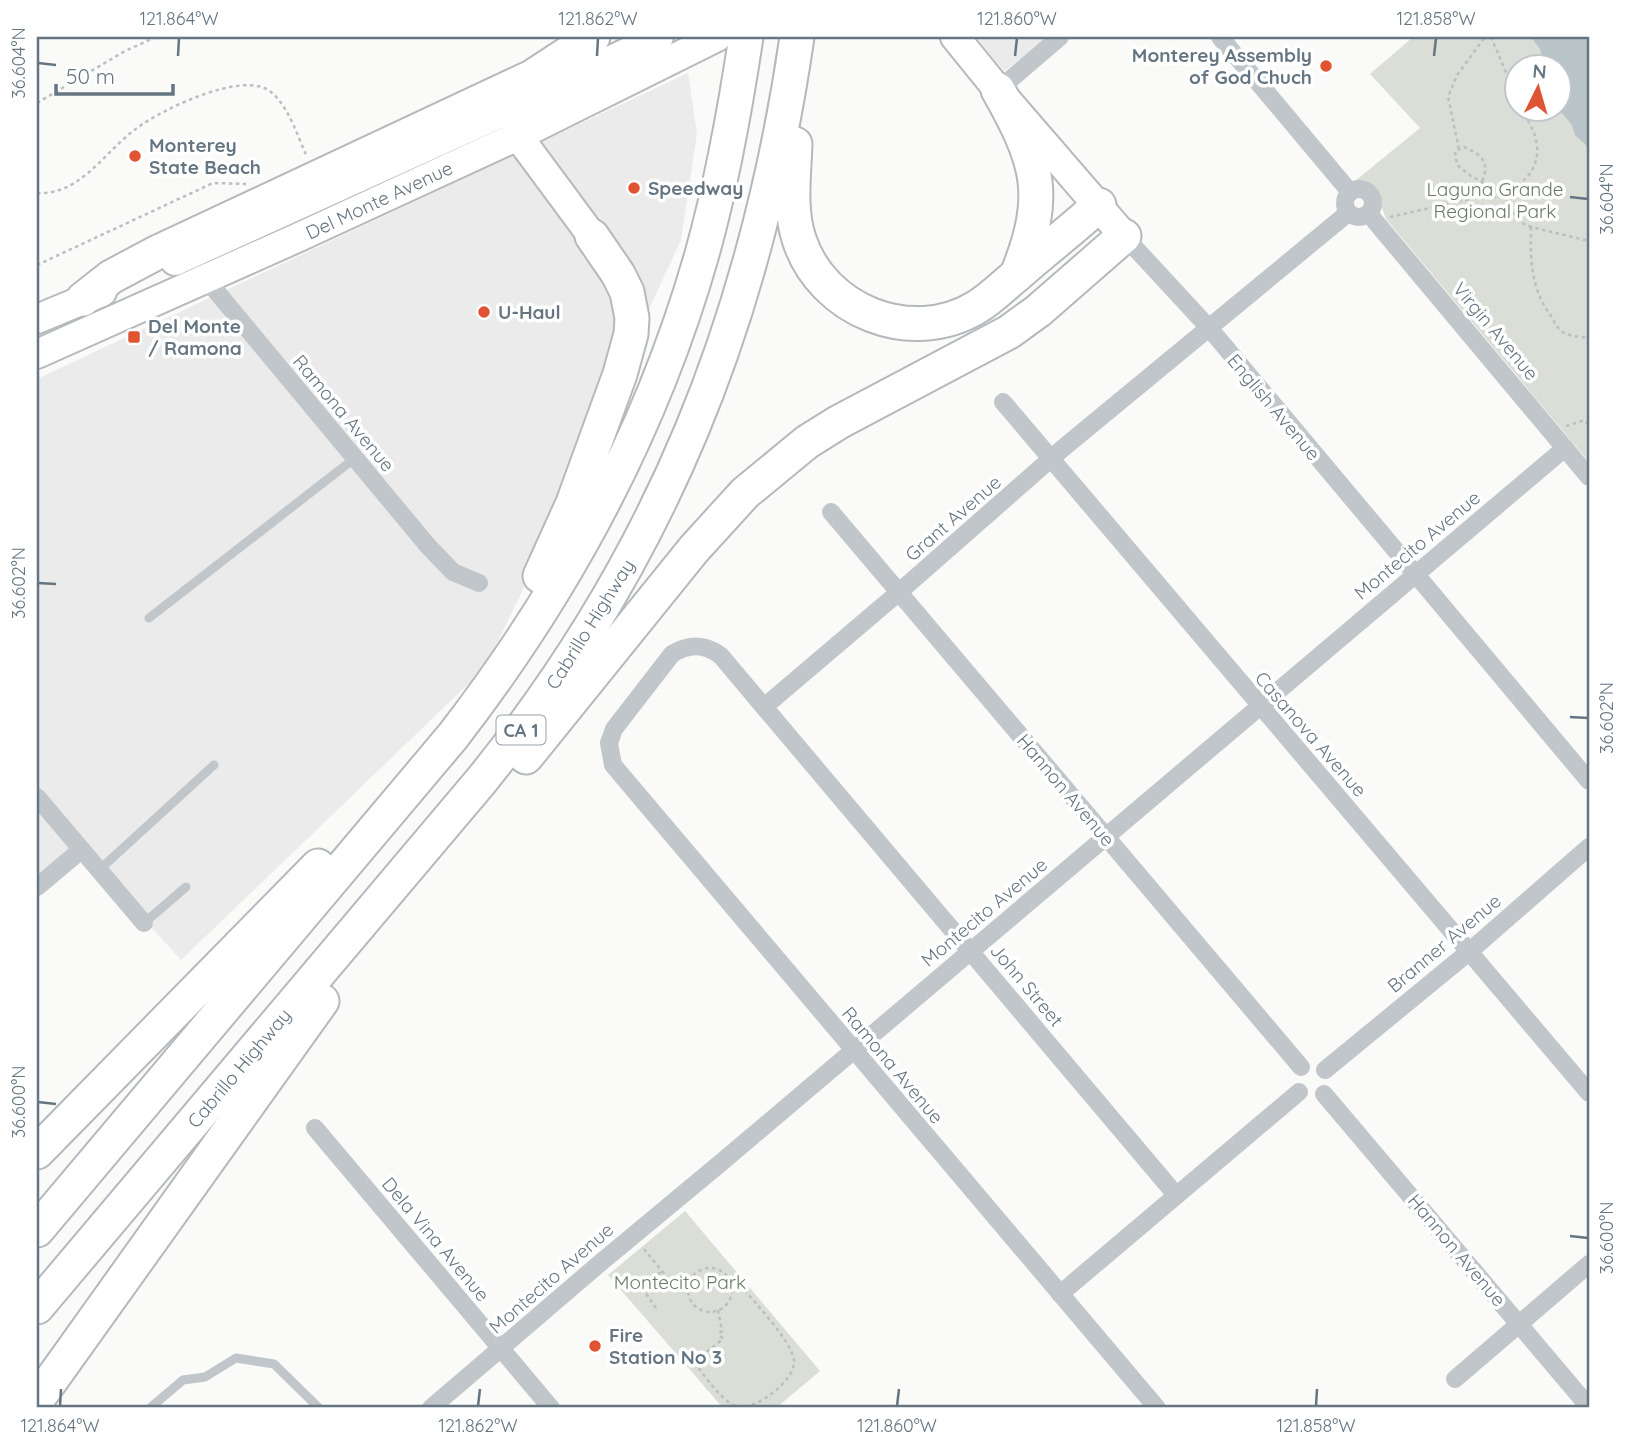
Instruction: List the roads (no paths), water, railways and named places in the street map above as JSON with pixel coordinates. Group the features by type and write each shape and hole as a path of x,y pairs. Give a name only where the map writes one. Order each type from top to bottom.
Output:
{"highway":[{"path":"83,299 122,271 261,190 532,77 593,37"},
{"path":"798,37 794,211 797,231 803,251 823,283 854,308 883,318 927,324 975,308 1100,205"},
{"name":"Cabrillo Highway","path":"37,1307 502,755 560,674 631,558 676,467 723,353 756,244 779,145 798,37"},
{"name":"CA 1","path":"37,1230 453,736 514,654 568,567 610,490 643,417 676,333 701,256 723,167 744,47"},
{"path":"998,90 1025,143 1037,195 1033,230 1017,274"},
{"path":"474,709 564,524 630,342 632,318 627,292 592,236"},
{"path":"415,860 451,835 502,784 694,549 745,493 807,442 839,422 1009,331 1038,311 1124,236"},
{"path":"37,1152 262,923 453,736"},
{"path":"37,1400 341,974 393,886"}],"main road":[{"name":"Del Monte Avenue","path":"37,354 197,267 659,37"},
{"name":"Del Monte Avenue","path":"40,317 83,299 320,228 518,136 717,37"},
{"name":"English Avenue","path":"954,39 1124,236"},
{"path":"512,108 518,136 592,236"}],"street":[{"path":"998,90 1060,37"},
{"path":"1220,37 1350,192"},
{"path":"1355,189 1365,190 1372,196 1374,206 1369,214 1361,218 1348,213 1345,200 1350,192 1355,189"},
{"name":"Grant Avenue","path":"764,707 1083,432 1348,213"},
{"name":"Virgin Avenue","path":"1369,214 1589,477"},
{"name":"English Avenue","path":"1124,236 1210,329 1589,781"},
{"name":"Ramona Avenue","path":"197,267 453,572 479,583"},
{"name":"Casanova Avenue","path":"1003,402 1589,1093"},
{"name":"Montecito Avenue","path":"431,1408 1565,448"},
{"name":"Hannon Avenue","path":"831,512 1301,1067"},
{"name":"Ramona Avenue","path":"764,707 721,656 705,647 689,646 672,654 664,662 617,722 609,743 613,765 1157,1408"},
{"name":"John Street","path":"764,707 1176,1195"},
{"path":"37,797 144,923"},
{"name":"Branner Avenue","path":"1325,1070 1589,847"},
{"path":"37,887 81,850"},
{"path":"1316,1064 1325,1070 1329,1085 1324,1094 1308,1098 1299,1092 1295,1076 1301,1067 1316,1064"},
{"path":"1060,1294 1299,1092"},
{"name":"Hannon Avenue","path":"1324,1094 1589,1407"},
{"name":"Dela Vina Avenue","path":"315,1128 551,1408"},
{"path":"1455,1379 1589,1264"}],"lane":[{"path":"149,618 355,458"},
{"path":"98,871 214,765"},
{"path":"144,923 186,887"},
{"path":"150,1408 183,1380 205,1377 236,1358 274,1364 319,1408"}],"place":[{"name":"Monterey Assembly of God Chuch","path":"1326,66"},
{"name":"Monterey State Beach","path":"135,156"},
{"name":"Speedway","path":"634,188"},
{"name":"U-Haul","path":"484,312"},
{"name":"Del Monte / Ramona","path":"134,337"},
{"name":"Fire Station No 3","path":"595,1346"}],"park label":[{"name":"Laguna Grande Regional Park","path":"1495,200"},
{"name":"Montecito Park","path":"680,1282"}]}
